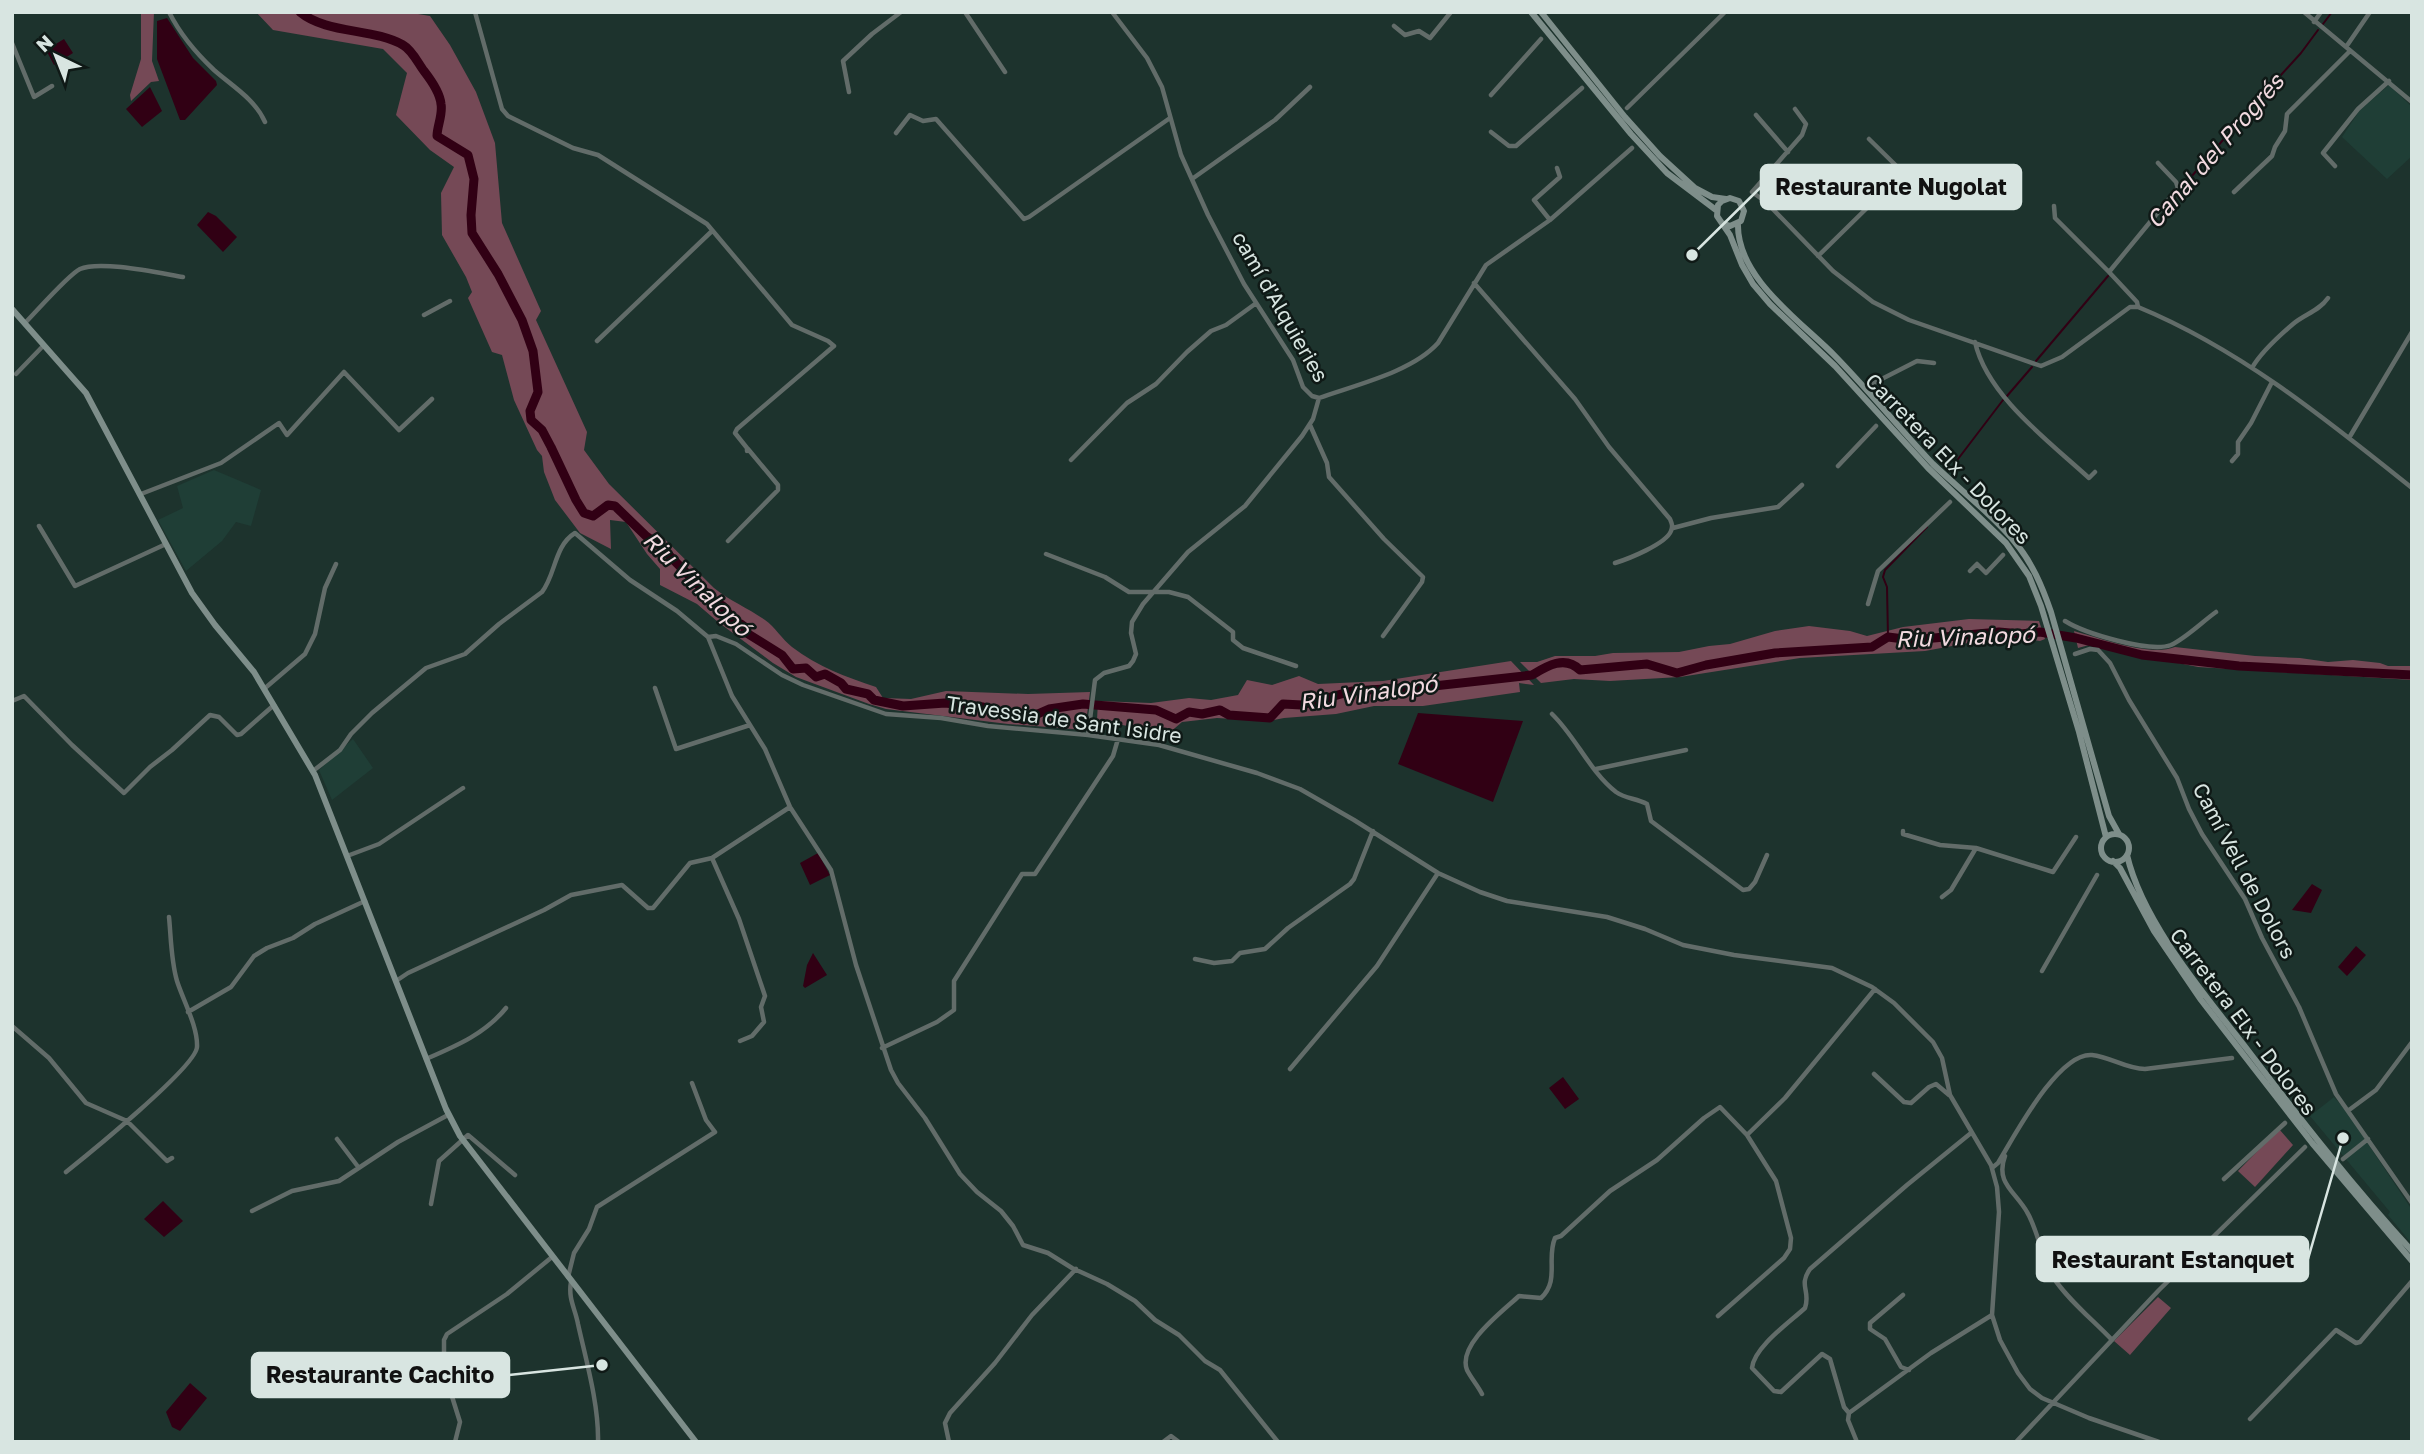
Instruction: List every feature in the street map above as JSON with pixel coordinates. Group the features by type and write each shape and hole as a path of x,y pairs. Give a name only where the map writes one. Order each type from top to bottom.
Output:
{"main road":[{"path":"1531,12 1608,107 1667,173 1716,210 1722,223 1730,226 1738,223 1743,217 1742,204 1735,199 1712,197 1695,188 1660,156 1625,117 1541,12"},
{"path":"1716,210 1726,199"},
{"name":"Carretera Elx - Dolores","path":"1722,223 1744,269 1761,294 1820,351 1928,468 2007,543 2029,576 2047,613"},
{"name":"Carretera Elx - Dolores","path":"1738,223 1743,251 1765,288 1847,369 1928,459 2013,539 2034,569 2109,816 2119,834"},
{"path":"12,309 86,393 202,608 243,657 313,771 448,1115 462,1139 696,1442"},
{"name":"Carretera Elx - Dolores","path":"2060,654 2106,837"},
{"path":"2119,834 2129,843 2127,855 2123,859 2113,861 2102,853 2102,845 2106,837 2119,834"},
{"name":"Carretera Elx - Dolores","path":"2127,855 2131,871 2148,906 2187,970 2277,1088 2412,1251"},
{"name":"Carretera Elx - Dolores","path":"2113,861 2120,868 2154,931 2194,991 2304,1133 2412,1261"}],"street":[{"path":"169,12 199,54 244,94 265,122"},
{"path":"475,12 502,109 508,116 573,148 598,155 698,218 792,325 834,346 737,429 736,437 778,485 778,490 728,541"},
{"path":"849,92 843,61 901,12"},
{"path":"965,12 1005,72"},
{"name":"camí d'Alquieries","path":"1112,12 1147,58 1162,87 1181,155 1208,215 1255,304 1276,331 1304,387 1312,396 1318,398 1389,372 1430,352 1486,265 1550,220 1632,148"},
{"path":"1394,26 1405,35 1419,31 1430,38 1451,12"},
{"path":"1626,108 1725,12"},
{"path":"2304,12 2412,102"},
{"path":"2314,22 2321,12"},
{"path":"2234,192 2272,156 2274,147 2285,131 2287,114 2348,49 2370,12"},
{"path":"1491,95 1541,39"},
{"path":"12,43 34,97 52,86"},
{"path":"2335,166 2323,153 2358,108 2389,81"},
{"path":"1192,179 1275,120 1310,87"},
{"path":"1491,132 1509,146 1516,146 1582,89"},
{"path":"1795,109 1806,124 1802,135 1752,192 1766,202 1848,284 1893,313 2032,364 2049,364 2119,314 2130,307 2138,307 2252,368 2349,438 2412,488"},
{"path":"896,134 910,115 923,121 936,118 1024,219 1171,118"},
{"path":"1756,115 1788,152"},
{"path":"1870,139 1927,196 1952,174"},
{"path":"2109,271 2178,188 2176,182 2158,163"},
{"path":"1550,220 1534,200 1560,177 1557,168"},
{"path":"2054,206 2055,218 2109,271 2137,302 2138,307"},
{"path":"1818,256 1868,207"},
{"path":"597,341 712,231"},
{"path":"25,323 78,270 91,266 183,277"},
{"path":"1474,283 1575,399 1609,447 1670,519 1670,534 1640,554 1615,563"},
{"path":"2252,368 2258,358 2294,323 2323,306 2328,298"},
{"path":"424,315 450,301"},
{"path":"1071,460 1127,403 1156,384 1168,368 1211,331 1226,325 1255,304"},
{"path":"2349,438 2412,332"},
{"path":"1975,342 1977,354 1989,377 2006,398 2089,478 2095,472"},
{"path":"16,374 45,345"},
{"path":"1870,385 1917,361 1934,363"},
{"path":"141,494 221,463 279,423 287,435 344,372 399,430 432,399"},
{"path":"2232,461 2238,454 2238,442 2272,382"},
{"path":"1088,735 1095,680 1098,676 1129,666 1136,654 1131,633 1132,622 1188,552 1240,512 1309,425 1318,398"},
{"path":"1309,425 1327,463 1329,477 1384,539 1423,577 1383,636"},
{"path":"1838,466 1875,426"},
{"path":"1672,528 1778,507 1802,485"},
{"path":"1868,604 1878,571 1950,502"},
{"path":"39,526 75,586 166,544"},
{"name":"Travessia de Sant Isidre","path":"313,771 340,750 372,713 426,667 465,654 542,592 547,586 562,543 575,533 630,580 677,611 708,637 716,636 736,643 782,675 803,685 886,714 941,718 988,726 1159,745 1257,773 1300,789 1438,873 1507,901 1607,917 1708,950 1832,968 1874,989 1894,1003 1933,1042 1942,1058 1950,1095 1992,1168 1997,1187 1999,1212 1992,1315 2000,1340 2018,1373 2030,1388 2054,1404 2159,1442"},
{"path":"1046,554 1105,576 1129,592 1169,592 1188,597 1233,632 1233,640 1243,648 1296,666"},
{"path":"1970,571 1977,564 1986,573 2003,555"},
{"path":"264,689 305,654 315,634 325,588 336,564"},
{"path":"2065,621 2081,631 2159,648 2172,644 2216,612"},
{"path":"708,637 732,696 765,749 790,807 831,870 856,965 882,1048 898,1083 916,1103 953,1164 968,1183 1001,1211 1023,1245 1048,1254 1125,1294 1155,1320 1187,1342 1205,1361 1220,1370 1278,1442"},
{"name":"Camí Vell de Dolors","path":"2075,654 2090,649 2098,650 2110,663 2129,700 2177,778 2202,834 2245,899 2262,938 2299,1007 2336,1094 2412,1203"},
{"path":"655,688 676,749 750,725"},
{"path":"12,701 24,696 124,793 150,766 210,715 219,717 237,735 274,705"},
{"path":"1552,714 1619,794 1626,798 1637,798 1647,804 1651,821 1742,890 1749,889 1755,882 1767,855"},
{"path":"882,1048 937,1022 954,1010 954,981 978,941 1022,874 1035,874 1113,756 1118,739"},
{"path":"1596,769 1686,750"},
{"path":"347,856 379,844 463,788"},
{"path":"396,981 571,895 622,885 648,908 653,908 690,863 712,858 790,807"},
{"path":"1195,959 1214,963 1232,961 1240,953 1265,949 1288,928 1350,884 1373,831"},
{"path":"1903,831 1903,834 1940,845 1976,848 2053,872 2076,837"},
{"path":"1942,897 1951,890 1976,848"},
{"path":"712,858 739,919 765,996 761,1007 764,1023 752,1036 740,1041"},
{"path":"1290,1069 1377,966 1438,873"},
{"path":"2042,971 2097,875"},
{"path":"188,1012 231,987 260,952 365,901"},
{"path":"66,1172 168,1085 195,1054 197,1047 176,978 169,917"},
{"path":"1747,1135 1785,1098 1874,989"},
{"path":"426,1059 470,1040 494,1023 506,1008"},
{"path":"12,1026 49,1058 86,1103 127,1121 167,1161 172,1157"},
{"path":"2348,1110 2376,1090 2412,1042"},
{"path":"1992,1168 1998,1163 2042,1090 2078,1058 2091,1055 2134,1069 2145,1069 2232,1058"},
{"path":"1874,1074 1904,1102 1911,1102 1936,1084 1950,1095"},
{"path":"598,1442 592,1393 577,1319 569,1296 574,1253 589,1228 597,1207 715,1132 706,1120 692,1083"},
{"path":"1482,1394 1466,1368 1466,1354 1473,1340 1519,1296 1541,1298 1546,1293 1553,1282 1552,1246 1555,1238 1561,1236 1610,1191 1657,1160 1720,1107 1747,1135 1776,1181 1791,1238 1790,1249 1784,1258 1718,1316"},
{"path":"252,1211 292,1191 339,1181 398,1142 448,1115"},
{"path":"2224,1179 2285,1123"},
{"path":"1849,1413 1844,1407 1830,1359 1826,1355 1822,1354 1781,1392 1774,1391 1769,1386 1752,1368 1752,1362 1759,1349 1805,1308 1808,1301 1803,1286 1804,1278 1810,1269 1971,1133"},
{"path":"431,1204 439,1161 468,1135 515,1175"},
{"path":"337,1139 359,1168"},
{"path":"2343,1159 2368,1139"},
{"path":"2008,1145 2001,1173 2005,1184 2028,1213 2054,1278 2112,1340"},
{"path":"2016,1442 2112,1340 2305,1147"},
{"path":"455,1442 460,1422 449,1387 444,1354 447,1334 508,1294 552,1257"},
{"path":"949,1442 945,1423 950,1413 995,1363 1032,1315 1076,1269"},
{"path":"2249,1419 2336,1330 2356,1343 2360,1342 2412,1281"},
{"path":"1903,1295 1870,1323 1870,1329 1885,1339 1896,1362 1909,1370"},
{"path":"1857,1442 1848,1420 1849,1413 1992,1315"},
{"path":"1163,1442 1171,1436 1180,1442"}],"shaded area":[{"path":"141,12 154,12 152,61 159,81 151,82 131,101 130,95 141,59"},
{"path":"256,12 406,12 430,16 476,92 495,143 502,223 541,311 536,320 587,432 584,450 609,484 714,588 765,620 788,644 802,654 832,671 876,687 883,698 911,699 946,691 1028,694 1090,692 1085,730 1008,724 886,709 796,677 773,663 697,604 660,585 660,569 626,522 610,520 611,549 580,533 555,500 544,472 542,456 514,400 502,355 492,352 468,298 472,292 466,277 442,235 441,193 454,167 430,150 396,115 407,73 383,49 273,30"},
{"path":"167,18 193,58 217,85 185,120 180,120 157,59 157,21"},
{"path":"64,39 73,53 54,65 46,50"},
{"path":"2389,85 2412,107 2412,156 2387,179 2342,137 2360,110"},
{"path":"150,87 162,111 142,127 126,109"},
{"path":"208,212 216,216 237,237 223,252 197,225"},
{"path":"214,470 261,490 251,526 236,522 222,541 186,571 158,520 183,508 177,486"},
{"path":"1969,619 2039,621 2045,639 2040,641 2006,636 1925,651 1800,658 1680,677 1610,681 1574,679 1541,683 1520,662 1537,662 1555,656 1679,652 1730,644 1775,631 1809,626 1867,636 1903,627"},
{"path":"2074,631 2152,650 2175,647 2328,662 2353,660 2388,666 2412,666 2412,680 2198,667 2089,645 2078,648"},
{"path":"1511,661 1534,685 1519,683 1520,692 1423,706 1374,706 1336,714 1269,721 1217,718 1182,722 1168,734 1097,720 1098,701 1151,703 1189,698 1211,700 1238,695 1247,680 1272,685 1299,676 1318,684 1383,681"},
{"path":"1418,713 1523,721 1493,802 1398,764"},
{"path":"353,739 373,768 332,800 319,770"},
{"path":"818,853 830,875 810,885 800,863"},
{"path":"2312,884 2322,890 2311,913 2292,910"},
{"path":"2356,946 2366,955 2347,976 2338,967"},
{"path":"813,953 827,975 805,988 803,986 807,965"},
{"path":"1563,1077 1579,1099 1565,1109 1549,1088"},
{"path":"2334,1097 2347,1112 2412,1210 2412,1244 2388,1215 2390,1212 2310,1116"},
{"path":"2279,1129 2293,1145 2255,1187 2238,1171"},
{"path":"163,1201 183,1221 164,1237 144,1219"},
{"path":"2158,1297 2171,1308 2130,1355 2114,1341"},
{"path":"190,1383 207,1398 180,1431 172,1427 166,1412"}],"waterway":[{"name":"Riu Vinalopó","path":"300,12 323,24 378,36 403,45 412,53 435,87 441,108 437,136 468,155 474,179 472,233 498,274 522,320 533,351 538,392 530,411 531,420 542,430 584,513 593,516 608,505 615,506 659,545 713,600 723,606 732,616 732,623 745,627 745,632 782,655 793,669 806,668 816,677 825,674 846,689 868,694 874,700 903,706 945,703 983,707 1024,720 1049,709 1083,704 1156,710 1176,719 1189,712 1202,714 1220,710 1229,715 1270,718 1283,704 1302,705 1352,691 1434,686 1532,675 1562,663 1568,663 1580,670 1647,664 1677,673 1775,653 1872,647 1888,637 1912,640 1999,632 2040,632 2142,655 2239,666 2412,675"},
{"name":"Canal del Progrés","path":"2323,24 2332,12"},
{"name":"Canal del Progrés","path":"2166,206 2301,53 2318,30"},
{"name":"Canal del Progrés","path":"2036,361 2108,276"},
{"name":"Canal del Progrés","path":"2007,396 2032,367"},
{"name":"Canal del Progrés","path":"1955,463 2003,400"},
{"name":"Canal del Progrés","path":"1888,637 1887,587 1883,577 1885,570 1927,527"}],"place":[{"name":"Restaurante Nugolat","path":"1692,255"},
{"name":"Restaurant Estanquet","path":"2343,1138"},
{"name":"Restaurante Cachito","path":"602,1365"}]}
